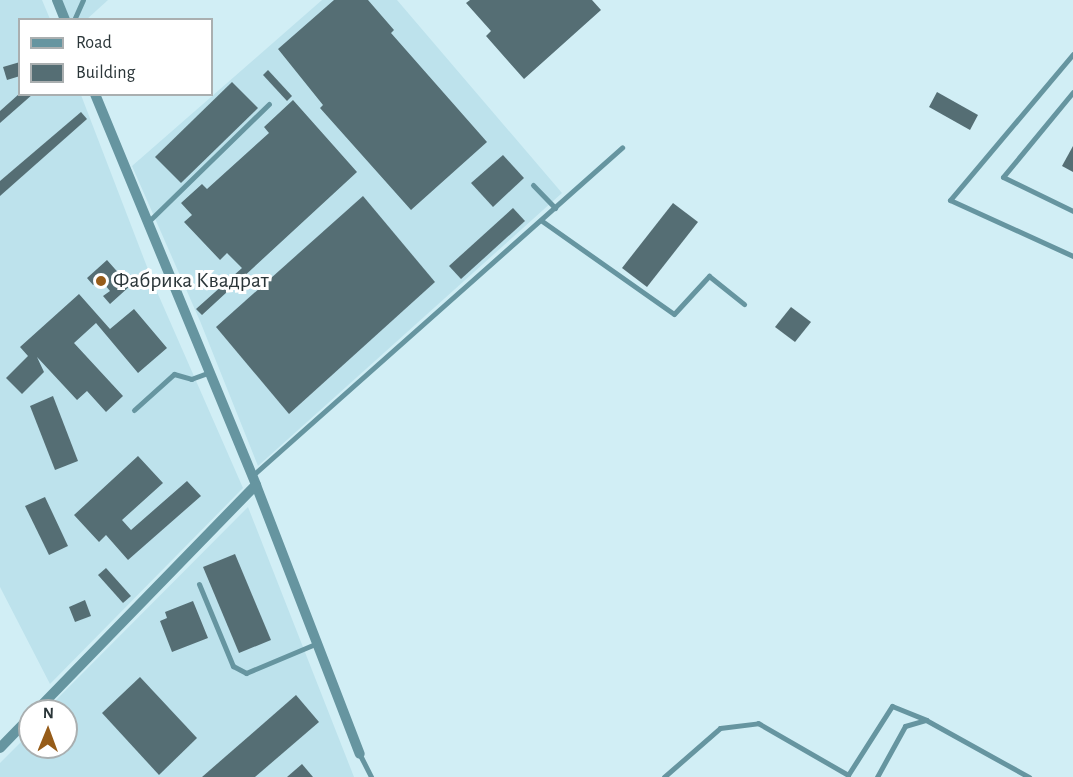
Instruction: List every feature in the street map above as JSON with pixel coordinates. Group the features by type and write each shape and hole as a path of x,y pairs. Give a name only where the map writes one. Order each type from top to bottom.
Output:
{"street":[{"path":"57,0 64,18"},
{"path":"96,96 254,480 315,644 360,754"},
{"path":"47,699 254,480"},
{"path":"0,748 18,729"}],"lane":[{"path":"75,18 83,0"},
{"path":"1073,54 950,200 1073,256"},
{"path":"1073,92 1003,177 1073,211"},
{"path":"148,222 269,104"},
{"path":"254,480 622,147"},
{"path":"533,185 555,208"},
{"path":"542,221 674,314 709,276 744,304"},
{"path":"134,410 174,374 191,379 210,372"},
{"path":"199,584 233,666 246,673 315,644"},
{"path":"664,777 720,728 758,723 848,775 892,706 926,720 1029,777"},
{"path":"877,777 905,726 926,720"},
{"path":"360,754 371,777"}],"shaded area":[{"path":"0,0 42,0 50,18 18,18 18,96 81,96 154,285 243,488 50,684 0,587"},
{"path":"62,0 108,0 88,18 70,18"},
{"path":"322,0 397,0 562,193 258,466 200,321 132,166"},
{"path":"248,507 354,777 0,777 0,763 18,745 18,759 78,759 78,699 57,699"}],"building":[{"path":"334,0 368,0 394,30 391,33 487,142 411,210 320,108 323,105 278,49"},
{"path":"470,0 592,0 601,10 524,79 486,36 491,31 466,3"},
{"path":"18,63 18,77 7,80 3,67"},
{"path":"268,70 292,96 287,101 263,75"},
{"path":"232,82 258,108 181,183 155,157"},
{"path":"937,92 978,115 970,130 929,107"},
{"path":"18,95 31,96 0,123 0,111"},
{"path":"293,100 357,172 202,315 196,309 242,268 227,253 220,260 184,222 192,215 181,203 202,184 207,189 269,133 264,127"},
{"path":"81,112 87,119 0,196 0,181"},
{"path":"1073,146 1073,172 1062,166"},
{"path":"503,155 524,178 493,207 471,183"},
{"path":"363,196 435,282 289,414 216,327"},
{"path":"673,203 698,222 647,287 622,268"},
{"path":"513,208 525,221 461,279 449,266"},
{"path":"107,260 130,286 110,304 103,296 110,291 100,279 93,285 87,278"},
{"path":"79,294 110,329 134,309 167,348 138,373 96,323 74,343 123,396 106,412 87,391 77,400 37,357 44,372 22,394 6,378 28,356 20,347"},
{"path":"791,307 811,322 795,342 775,327"},
{"path":"53,396 78,461 55,470 30,406"},
{"path":"138,456 163,483 122,520 131,530 187,481 201,496 128,560 106,535 99,542 74,515"},
{"path":"45,497 68,546 49,555 25,506"},
{"path":"235,554 271,640 239,653 203,567"},
{"path":"106,568 131,596 123,603 98,575"},
{"path":"85,600 91,616 75,622 69,607"},
{"path":"193,601 208,638 172,652 160,621 167,618 165,612"},
{"path":"140,677 197,738 159,775 102,713"},
{"path":"296,695 319,722 255,777 202,777"},
{"path":"302,764 313,777 287,777"}],"place":[{"name":"Фабрика Квадрат","path":"101,281"}]}
